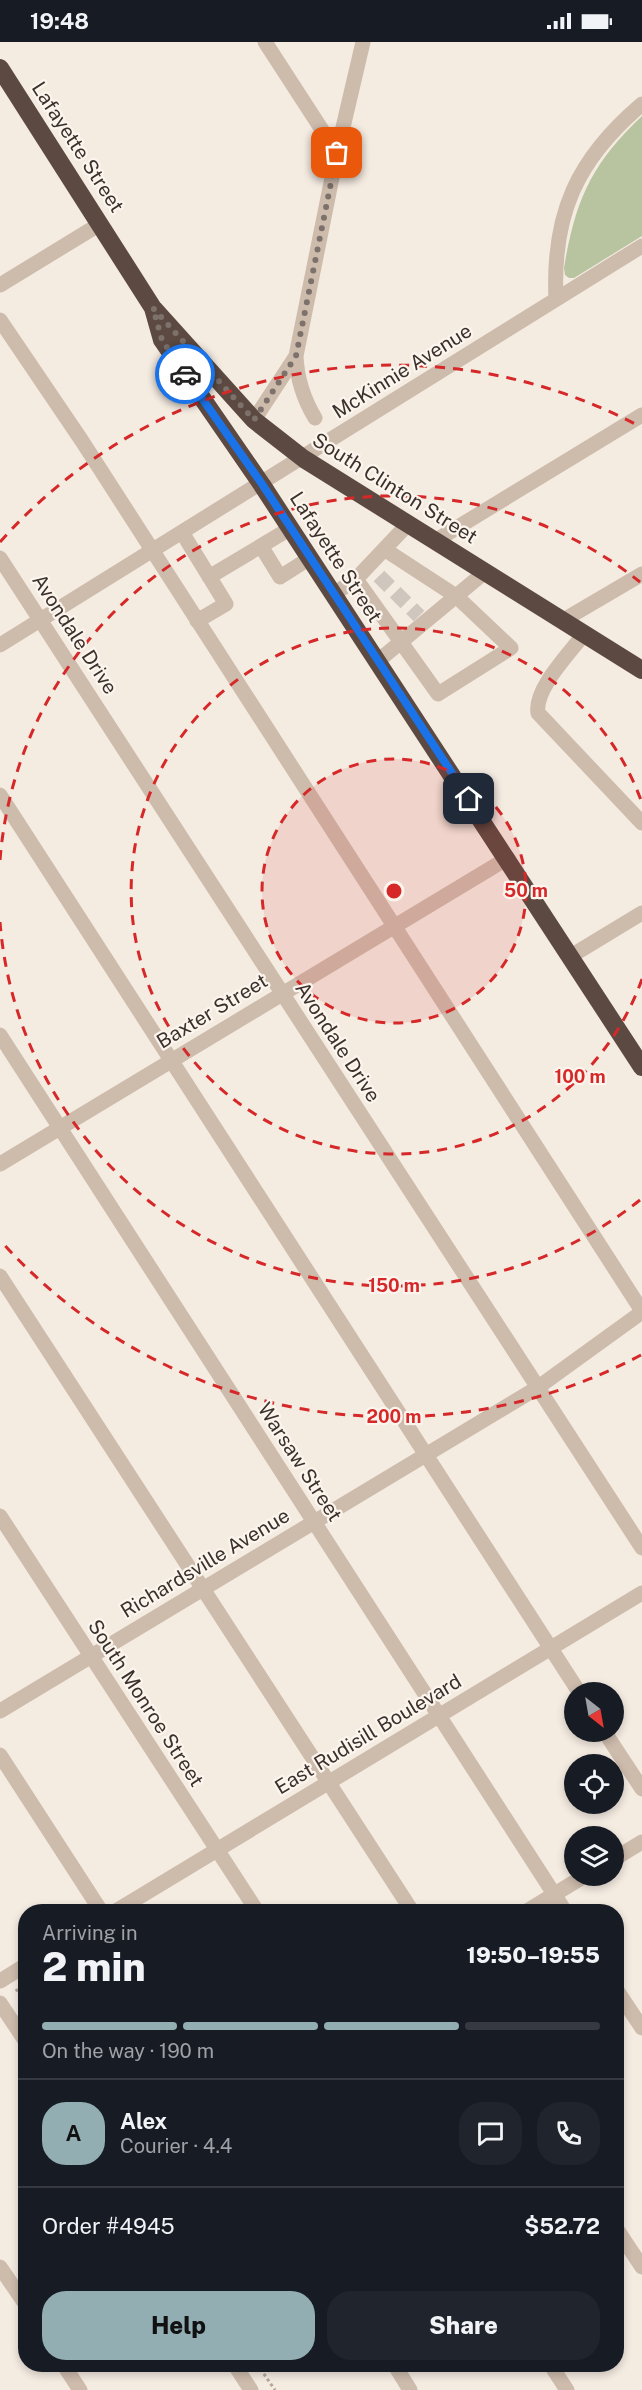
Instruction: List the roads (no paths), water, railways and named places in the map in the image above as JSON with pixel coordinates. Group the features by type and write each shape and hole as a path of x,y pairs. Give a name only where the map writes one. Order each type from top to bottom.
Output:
{"highway":[{"name":"Lafayette Street","path":"0,68 153,308 162,340 262,484 508,858 642,1067"},
{"name":"South Clinton Street","path":"153,308 254,420 304,459 642,670"}],"street":[{"path":"265,42 337,153"},
{"path":"315,418 303,398 296,356 337,153 363,42"},
{"path":"556,299 554,263 561,224 581,172 595,150 642,104"},
{"path":"0,285 100,224"},
{"name":"McKinnie Avenue","path":"0,645 304,459 642,246"},
{"path":"0,320 82,441 642,1312"},
{"path":"254,420 296,356"},
{"path":"435,541 642,414"},
{"path":"334,594 356,579 374,571 384,549 408,524"},
{"path":"209,577 291,528"},
{"path":"183,534 226,604 197,621"},
{"path":"261,546 280,577 310,558"},
{"path":"356,579 438,694 511,648 456,596 384,549"},
{"name":"Avondale Drive","path":"0,558 642,1548"},
{"path":"378,661 401,642 422,619 456,596 485,572"},
{"path":"562,621 642,574"},
{"path":"584,634 542,690 537,706 538,713 642,823"},
{"path":"0,795 572,1682"},
{"name":"Baxter Street","path":"0,1164 508,858"},
{"path":"571,956 642,913"},
{"name":"Warsaw Street","path":"0,1035 560,1904"},
{"path":"0,1276 407,1904"},
{"name":"Richardsville Avenue","path":"0,1711 537,1388 642,1312"},
{"name":"South Monroe Street","path":"0,1516 252,1904"},
{"name":"East Rudisill Boulevard","path":"128,1904 642,1593"},
{"path":"611,1742 642,1789"},
{"path":"0,1755 96,1904"},
{"path":"624,1853 642,1842"},
{"path":"538,1904 567,1886"},
{"path":"0,1981 18,1970"},
{"path":"624,2001 642,2028"},
{"path":"0,2003 18,2030"},
{"path":"624,2240 642,2267"},
{"path":"0,2267 18,2294"},
{"path":"68,2372 80,2390"},
{"path":"239,2372 251,2390"},
{"path":"399,2372 411,2390"},
{"path":"555,2372 567,2390"}],"tunnel":[{"path":"379,576 419,616"}]}
